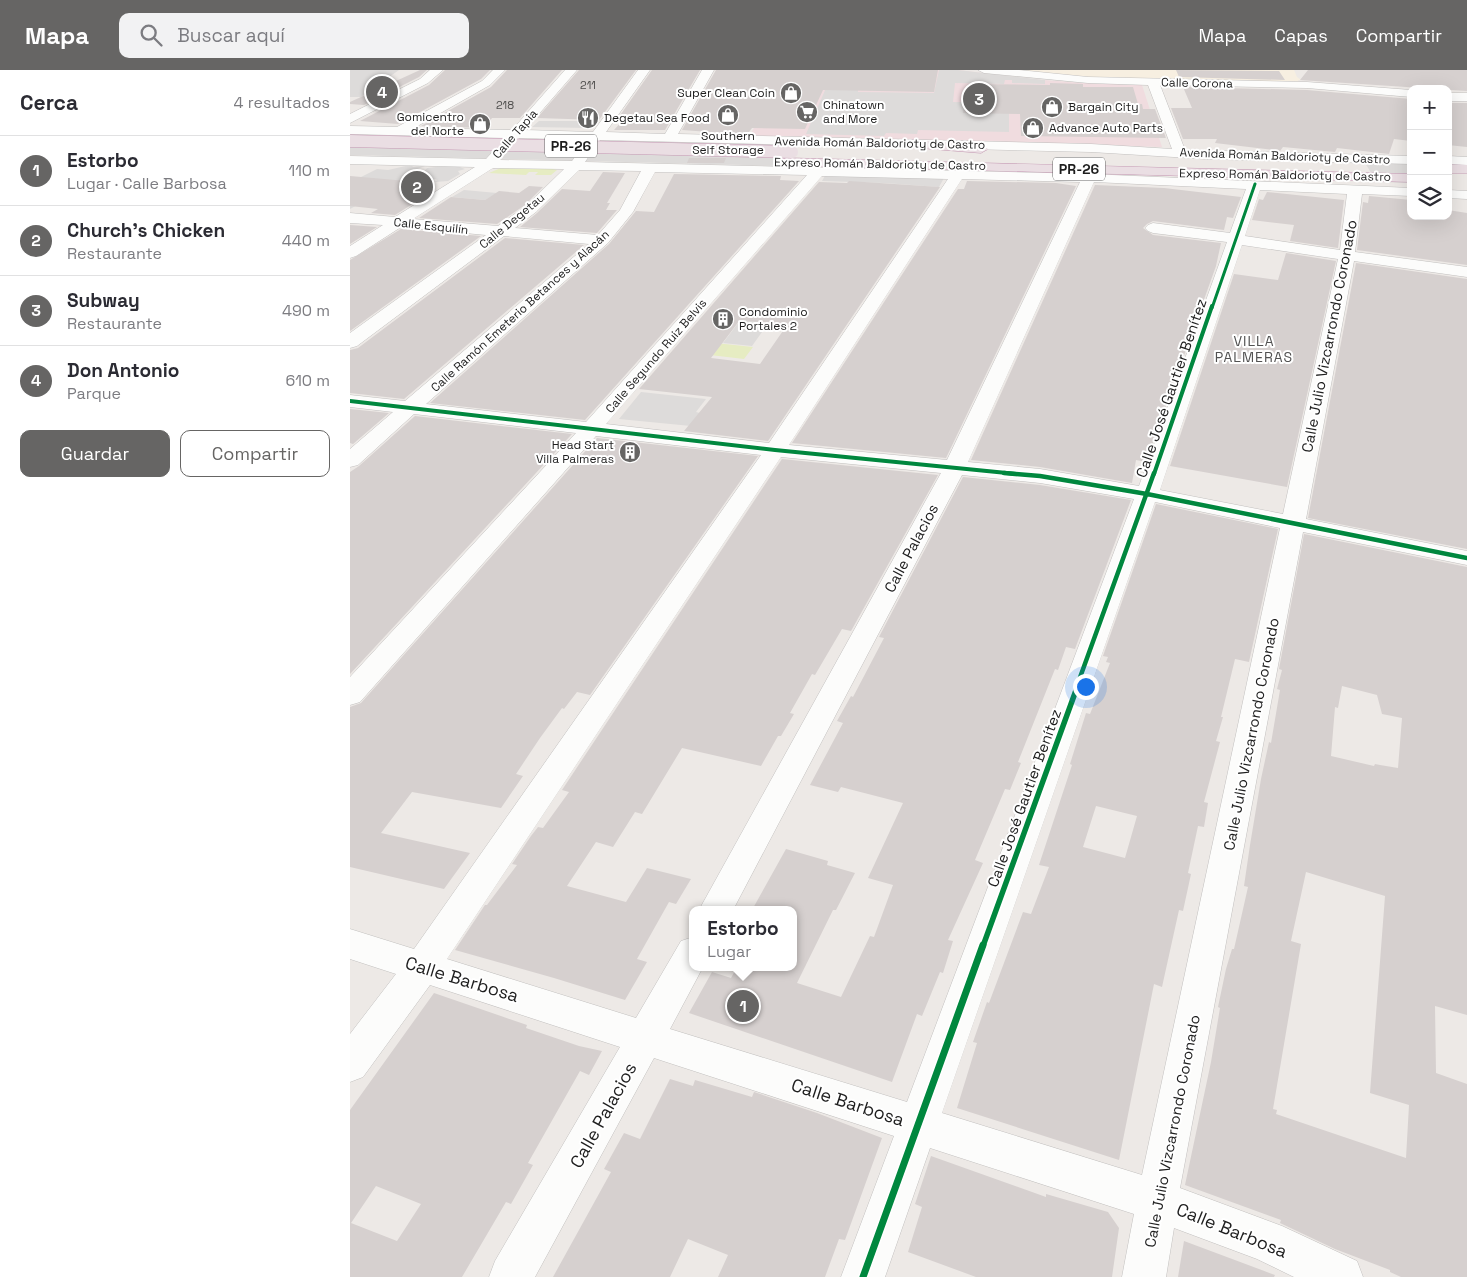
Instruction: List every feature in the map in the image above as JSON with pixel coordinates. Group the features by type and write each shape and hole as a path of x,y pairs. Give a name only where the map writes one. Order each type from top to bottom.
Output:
{"highway":[{"name":"Expreso Román Baldorioty de Castro","path":"350,141 1364,178 1407,178"},
{"path":"913,144 961,148 1089,153 1126,160"},
{"name":"Expreso Román Baldorioty de Castro","path":"350,150 1126,160 1364,178 1407,169"},
{"path":"1452,169 1467,169"},
{"path":"1452,179 1467,179"}],"street":[{"path":"350,118 424,81 437,70"},
{"path":"400,130 486,82 499,70"},
{"name":"Calle Tapia","path":"350,253 489,164 571,70"},
{"name":"Calle Degetau","path":"350,342 531,209 576,165 644,70"},
{"path":"669,138 708,70"},
{"name":"Calle Corona","path":"984,70 1050,78 1153,82 1307,84 1407,94"},
{"path":"1153,82 1180,153"},
{"path":"1452,97 1467,97"},
{"name":"Avenida Román Baldorioty de Castro","path":"350,130 1091,148 1180,153 1407,160"},
{"path":"350,160 489,164"},
{"path":"1452,160 1467,161"},
{"name":"Avenida Román Baldorioty de Castro","path":"489,164 819,170 1255,184 1364,178 1407,191"},
{"name":"Calle Ramón Emeterio Betances y Alacán","path":"350,460 412,408 602,240 626,212 651,166"},
{"name":"Calle Segundo Ruiz Belvis","path":"350,695 591,429 819,170"},
{"path":"350,1064 422,967 775,450 958,174"},
{"name":"Calle Palacios","path":"718,906 955,467 1089,178"},
{"name":"Calle Julio Vizcarrondo Coronado","path":"1144,1277 1157,1200 1347,254 1364,178"},
{"name":"Calle José Gautier Benítez","path":"863,1277 1147,494 1255,184"},
{"path":"1452,194 1467,195"},
{"name":"Calle Esquilín","path":"350,218 602,240"},
{"path":"1153,228 1467,272"},
{"path":"350,401 775,450 1040,476 1147,494 1293,525 1467,558"},
{"name":"Calle Barbosa","path":"350,944 1157,1200 1267,1241 1340,1277"},
{"name":"Calle Palacios","path":"511,1277 689,959"}],"shaded area":[{"path":"350,70 399,70 361,97 350,97"},
{"path":"785,70 958,70 1029,79 1142,85 1162,147 749,137"},
{"path":"939,70 958,70 1045,80 1045,84 1012,83 1012,80 1005,80 1004,84 955,83 953,102 1009,103 1009,132 918,130 917,134 886,133 884,136 806,134 826,88 858,89 858,92 934,93"},
{"path":"1002,70 1294,70 1297,77 1301,80 1298,80 1299,82 1111,79"},
{"path":"539,121 594,121 589,128 532,127"},
{"path":"350,135 793,145 783,166 350,155"},
{"path":"1363,160 1407,161 1407,183 1377,182"},
{"path":"415,165 412,167 425,166 412,171 409,175 412,176 392,189 350,209 350,197 357,179 377,169 388,170"},
{"path":"457,166 465,169 458,171 460,174 448,181 435,182 437,180 435,179 429,182 413,181 419,178 427,168"},
{"path":"826,174 944,178 939,187 822,181"},
{"path":"464,190 497,193 485,200 452,197"},
{"path":"761,293 788,296 752,346 723,343"},
{"path":"641,392 706,399 696,412 700,413 691,426 619,419"}],"green space":[{"path":"503,167 557,170 551,175 535,175 538,172 529,172 526,175 489,173"},
{"path":"687,340 753,347 744,359 676,351"}],"building":[{"path":"420,70 427,70 419,77 364,105 350,104 350,102"},
{"path":"445,70 490,70 481,79 398,124 360,121 429,85"},
{"path":"507,70 562,70 520,118 492,118 485,128 421,126 491,87"},
{"path":"579,70 636,70 599,120 537,118"},
{"path":"652,70 700,70 665,130 614,130 622,121 616,121"},
{"path":"716,70 938,70 934,92 823,90 805,129 752,128 749,132 737,134 682,130"},
{"path":"1176,70 1279,71 1285,80 1179,77"},
{"path":"1308,70 1467,70 1467,91 1452,90 1452,85 1407,85 1407,87 1300,80"},
{"path":"1050,83 1083,84 1083,87 1133,87 1138,104 1142,104 1143,109 1155,109 1166,138 1021,136 1020,114 963,113 968,84 1050,85"},
{"path":"1183,87 1307,90 1407,99 1407,141 1394,139 1389,154 1337,148 1335,152 1283,147 1280,151 1215,143 1217,139 1183,139 1171,108 1192,108"},
{"path":"1452,103 1467,103 1467,147 1452,145"},
{"path":"689,158 726,158 724,163 687,163"},
{"path":"603,172 625,173 607,203 610,203 606,210 617,210 597,233 520,227 562,189 590,191"},
{"path":"674,174 781,176 780,180 799,181 585,420 430,403 609,244 636,211 654,212"},
{"path":"350,176 430,183 411,194 427,195 395,215 371,213 378,209 350,206"},
{"path":"849,181 940,187 768,441 684,431 712,397 639,389 819,182 847,183","holes":["740,320 787,325 760,364 711,358"]},
{"path":"967,181 1056,183 1076,186 946,458 792,443 958,189 964,189"},
{"path":"1095,185 1164,188 1241,197 1233,218 1227,217 1224,230 1153,221 1143,228 1153,235 1221,243 1216,266 1146,462 1136,460 1132,483 1040,467 971,460"},
{"path":"529,186 543,187 525,205 497,224 419,218 451,197 485,200 499,191 519,193"},
{"path":"1267,192 1344,200 1338,248 1290,241 1294,225 1252,220 1259,199 1263,200"},
{"path":"1369,196 1407,200 1407,220 1452,220 1452,211 1467,213 1467,265 1357,250 1363,202 1368,203"},
{"path":"350,225 377,227 350,244"},
{"path":"401,229 481,236 350,331 350,260"},
{"path":"505,238 584,245 404,399 350,393 350,350 358,348"},
{"path":"1286,253 1336,261 1287,487 1170,466 1234,274 1278,280"},
{"path":"1356,263 1467,279 1467,549 1308,518"},
{"path":"350,409 389,413 353,444 350,443"},
{"path":"415,416 572,434 350,674 350,472"},
{"path":"597,438 758,456 590,695 577,692 564,709 562,708 540,738 516,774 523,776 501,808 412,792 381,833 470,853 444,889 350,867 350,707 361,703"},
{"path":"782,459 938,475 851,631 842,629 815,675 812,674 790,713 794,714 781,736 778,736 761,766 682,748 642,814 635,812 613,847 596,842 567,886 626,902 647,868 691,879 676,904 669,902 637,959 647,962 625,1000 455,950 485,905 487,905 517,865 512,864 531,836 538,827 543,828 569,792 562,790"},
{"path":"963,477 1040,485 1131,500 1075,649 1066,647 1058,670 1055,669 1018,762 1021,763 1010,790 1005,789 975,860 983,863 948,940 953,941 943,973 940,972 922,1016 917,1014 892,1082 689,1013 712,972 731,978 735,971 797,971 797,906 754,906 786,849 828,861 827,865 855,873 836,910 833,910 797,983 841,997 870,936 874,937 893,885 868,878 903,803 841,787 838,792 810,785 843,723 837,721 851,696 853,697 884,638 879,637"},
{"path":"1156,504 1278,529 1249,662 1235,659 1216,741 1220,742 1204,802 1208,803 1204,827 1198,826 1188,873 1191,874 1183,911 1179,910 1162,987 1154,984 1119,1160 957,1108 977,1043 973,1042 987,1002 989,1003 1023,912 1031,914 1049,867 1039,865 1072,765 1070,764 1086,713 1090,714 1110,663 1106,662 1108,657 1103,656","holes":["1096,806 1137,816 1125,858 1083,847"]},
{"path":"1304,534 1467,567 1467,1015 1435,1006 1436,1073 1467,1084 1467,1277 1401,1277 1390,1272 1390,1270 1335,1249 1280,1223 1281,1220 1185,1185 1211,1062 1220,1008 1218,1007 1226,969 1232,949 1234,949 1248,887 1244,886 1261,779 1269,742 1271,743 1280,690 1277,689 1282,670 1279,669","holes":["1342,686 1377,695 1382,714 1402,718 1398,768 1375,764 1374,766 1331,756 1335,707 1338,708","1306,872 1385,896 1370,1093 1409,1105 1406,1158 1276,1114 1277,1110 1273,1109 1301,944 1291,941"]},
{"path":"434,993 527,1025 526,1028 579,1046 602,1051 589,1075 580,1071 528,1163 533,1165 511,1204 506,1202 462,1277 350,1277 350,1110","holes":["376,1186 421,1204 397,1241 351,1223"]},
{"path":"670,1079 693,1086 695,1080 752,1097 754,1092 817,1113 882,1138 845,1240 839,1239 825,1277 718,1277 728,1255 688,1239 670,1277 553,1277 611,1172 604,1169 624,1133 640,1139"},
{"path":"931,1156 1046,1197 1046,1194 1108,1212 1119,1228 1112,1277 976,1277 908,1252 922,1207 915,1204"},
{"path":"1184,1241 1275,1275 1274,1277 1178,1277"}],"cycle path":[{"path":"863,1277 1147,494 1255,184"},
{"path":"350,401 775,450 1040,476 1147,494 1467,558"}],"place":[{"name":"Don Antonio","path":"382,92"},
{"name":"Super Clean Coin","path":"791,93"},
{"name":"Subway","path":"979,99"},
{"name":"Bargain City","path":"1052,107"},
{"name":"Chinatown and More","path":"807,112"},
{"name":"Southern Self Storage","path":"728,115"},
{"name":"Degetau Sea Food","path":"588,118"},
{"name":"Gomicentro del Norte","path":"480,124"},
{"name":"Advance Auto Parts","path":"1033,128"},
{"name":"Church's Chicken","path":"417,187"},
{"name":"Condominio Portales 2","path":"723,319"},
{"name":"Head Start Villa Palmeras","path":"630,452"},
{"name":"Estorbo","path":"743,1006"}],"district":[{"name":"VILLA PALMERAS","path":"1254,350"}]}
